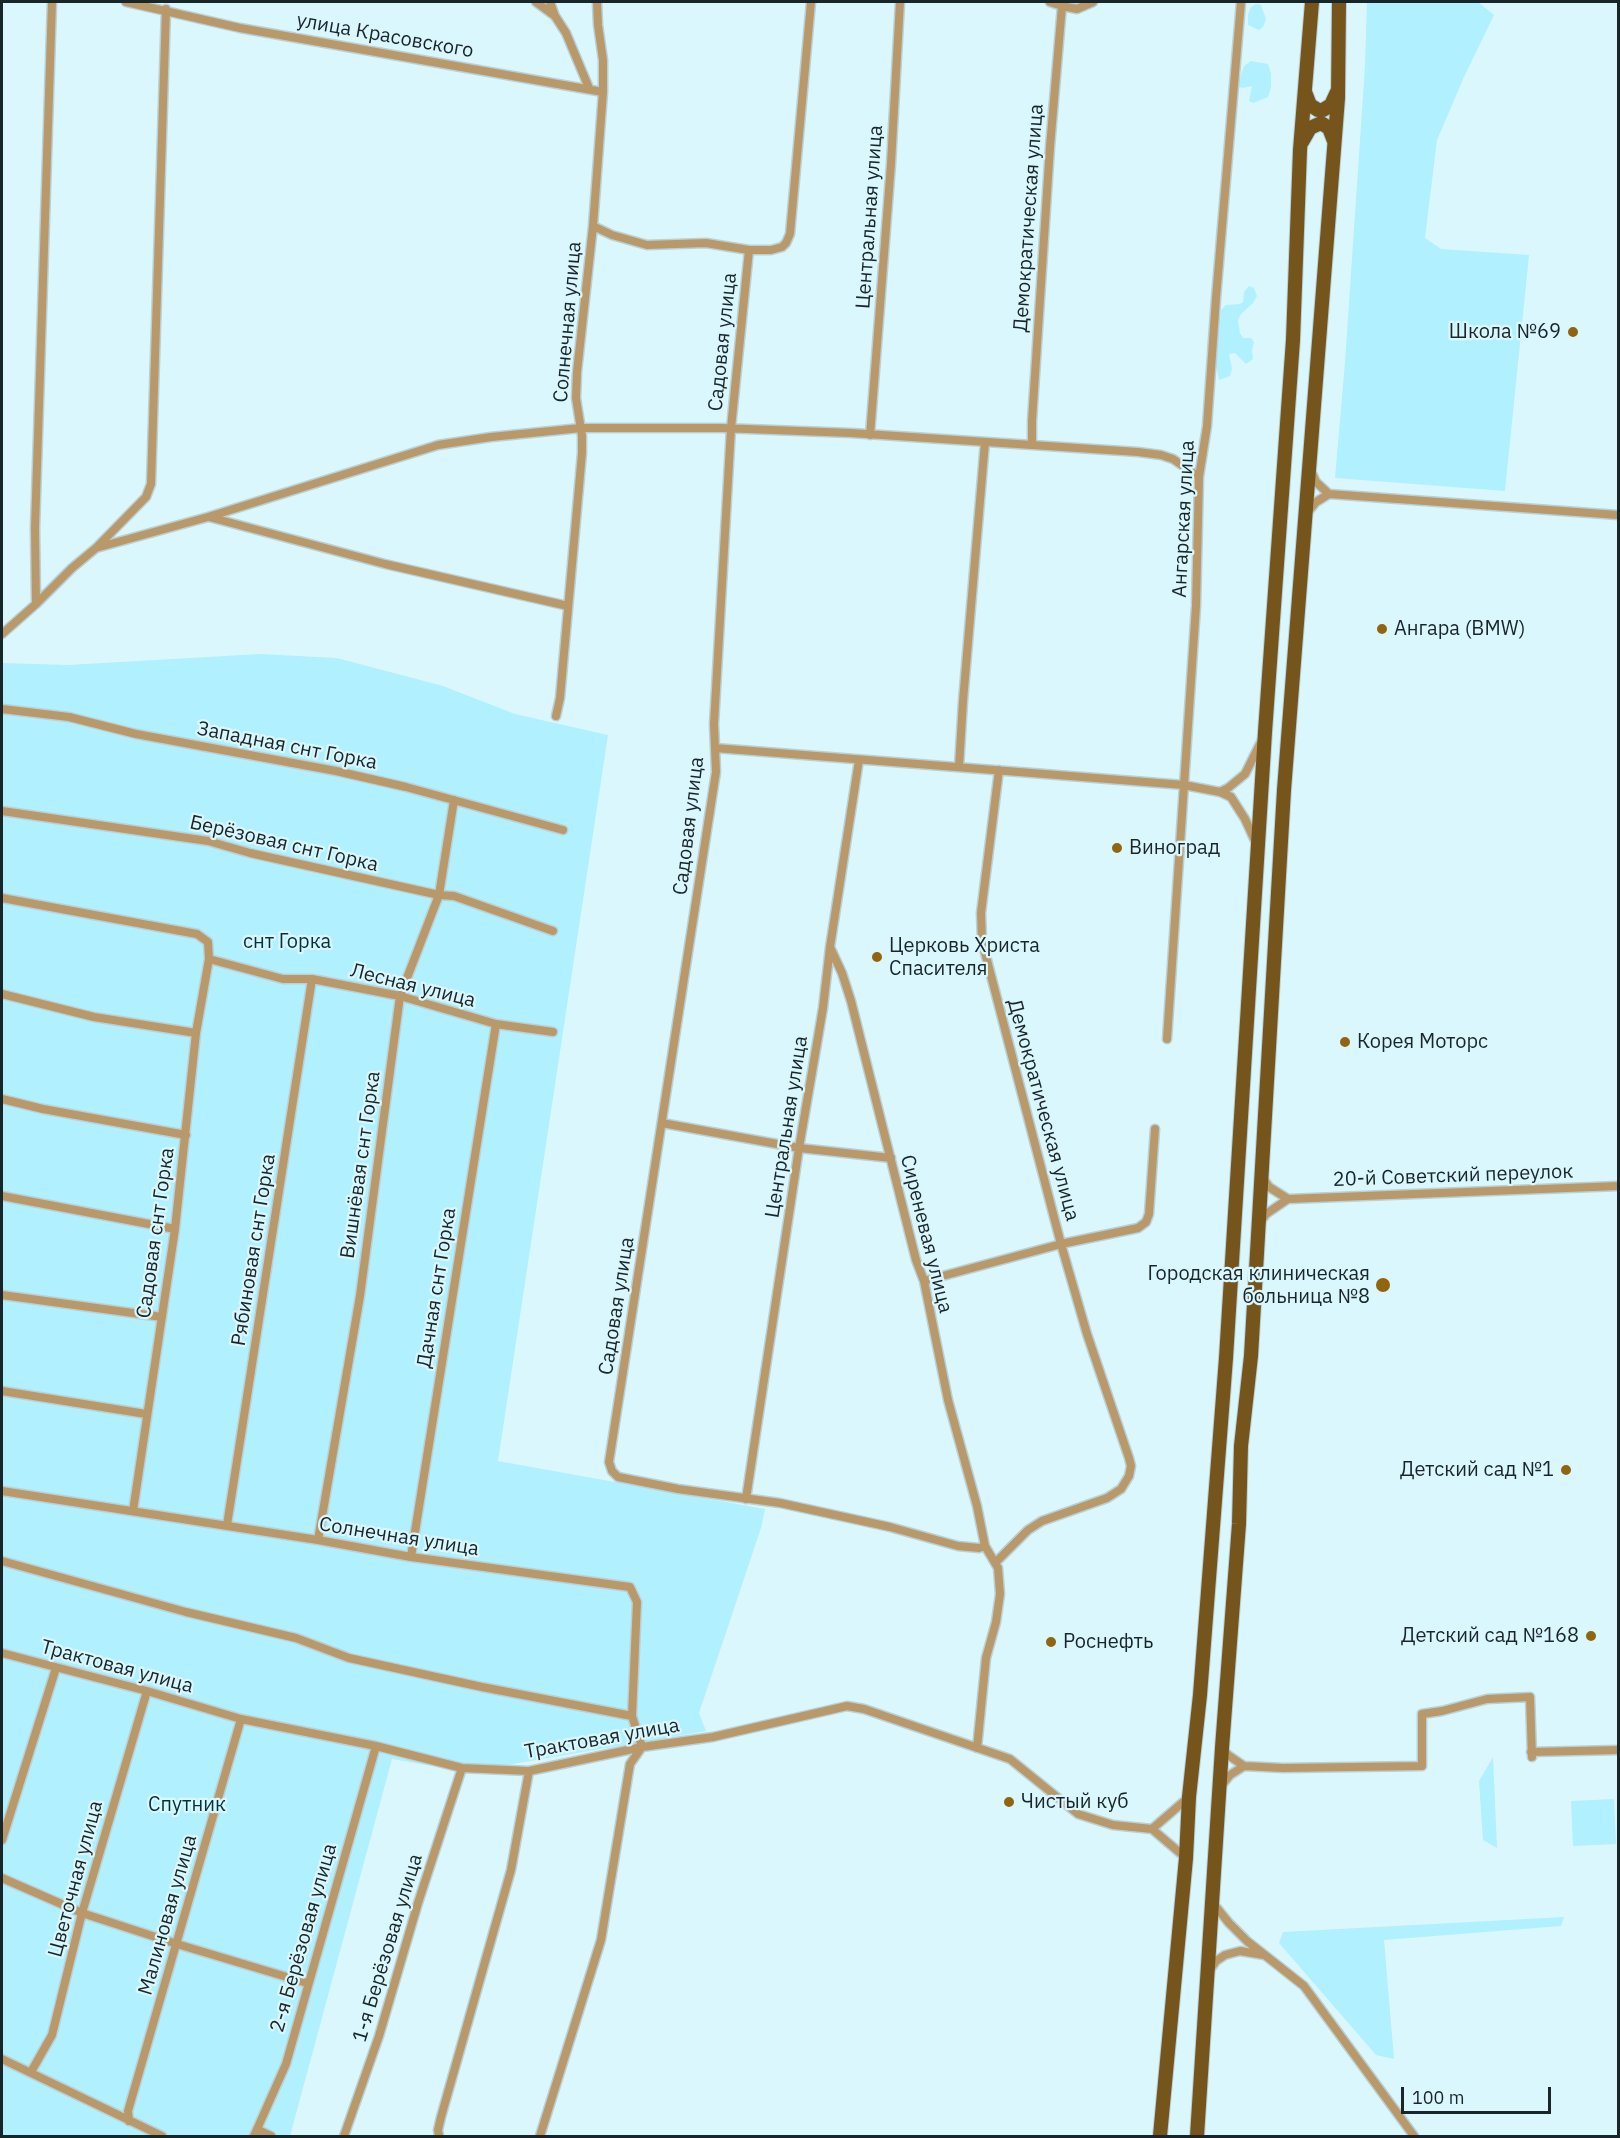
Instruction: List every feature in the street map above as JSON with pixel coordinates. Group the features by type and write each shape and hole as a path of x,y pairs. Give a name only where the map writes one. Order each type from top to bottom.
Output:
{"main road":[{"path":"1160,2136 1200,1695 1226,1358 1265,732 1293,340 1304,84 1312,2"},
{"path":"1197,2136 1219,1789 1239,1524 1241,1446 1251,1356 1284,790 1335,144 1339,2"},
{"path":"1304,84 1306,99 1318,110 1331,105 1338,88"},
{"path":"1300,150 1305,133 1321,123 1329,128 1335,144"}],"street":[{"path":"36,604 35,519 52,2"},
{"name":"улица Красовского","path":"126,2 166,9 240,28 603,92"},
{"path":"536,2 555,16"},
{"path":"550,2 589,88"},
{"name":"Солнечная улица","path":"556,716 560,698 582,453 577,408 577,372 603,92 603,60 597,2"},
{"name":"Садовая улица","path":"811,2 790,234 782,247 771,250 749,250 731,429 714,724 714,784 620,1394 609,1448 609,1464 618,1477 834,1514 966,1548 985,1546"},
{"name":"Центральная улица","path":"870,435 891,164 900,2"},
{"path":"1050,2 1077,9 1092,2"},
{"name":"Ангарская улица","path":"1167,1039 1196,606 1199,477 1207,426 1241,2"},
{"name":"Демократическая улица","path":"1032,445 1050,147 1062,6"},
{"path":"2,634 96,548 146,496 151,484 166,9"},
{"path":"592,226 612,235 647,245 706,243 749,250"},
{"path":"96,548 208,517 438,445 581,428 731,429 1122,450 1161,455 1173,459 1199,477"},
{"path":"959,767 985,442"},
{"path":"1309,464 1316,482 1329,494"},
{"path":"1305,517 1316,502 1329,494 1618,515"},
{"path":"208,517 385,564 568,606"},
{"name":"Западная снт Горка","path":"2,709 69,717 136,734 325,769 454,800 563,830"},
{"path":"1220,792 1245,774 1265,732"},
{"path":"715,748 1184,785 1220,792 1232,797 1239,807 1258,850"},
{"name":"Центральная улица","path":"746,1499 799,1148 823,1008 859,760"},
{"name":"Демократическая улица","path":"996,1562 1022,1535 1042,1521 1116,1493 1124,1484 1130,1471 1130,1458 1088,1335 1061,1245 982,941 981,912 999,770"},
{"name":"Вишнёвая снт Горка","path":"318,1540 360,1296 400,996 439,895 454,800"},
{"name":"Берёзовая снт Горка","path":"2,812 208,842 439,895 454,896 554,931"},
{"path":"2,898 197,933 208,942 209,959"},
{"name":"Сиреневая улица","path":"830,948 842,973 851,1001 916,1260 924,1281 948,1400 977,1506 981,1532 985,1546 996,1562"},
{"name":"Лесная улица","path":"209,959 283,979 312,979 400,996 496,1024 553,1032"},
{"name":"Садовая снт Горка","path":"133,1511 175,1229 196,1034 209,959"},
{"name":"Рябиновая снт Горка","path":"227,1525 312,979"},
{"path":"2,994 94,1017 196,1034"},
{"name":"Дачная снт Горка","path":"411,1557 496,1024"},
{"path":"2,1099 43,1109 186,1135"},
{"path":"662,1124 799,1148 891,1158"},
{"path":"1061,1245 1144,1226 1149,1214 1155,1129"},
{"path":"1258,1227 1266,1214 1288,1199 1269,1187 1260,1175"},
{"name":"20-й Советский переулок","path":"1288,1199 1618,1186"},
{"path":"2,1196 175,1229"},
{"name":"Демократическая улица","path":"924,1281 1061,1245"},
{"path":"2,1295 162,1317"},
{"path":"2,1391 146,1414"},
{"name":"Солнечная улица","path":"2,1491 227,1525 411,1557 630,1587 637,1602 632,1716 642,1747"},
{"path":"2,1561 186,1612 296,1638 349,1658 632,1716"},
{"path":"977,1748 986,1658 996,1622 1000,1594 1000,1574 996,1562"},
{"name":"Трактовая улица","path":"2,1653 147,1691 241,1719 376,1746 462,1768 529,1771 642,1747 713,1737 847,1706 864,1709 1010,1759 1078,1814 1113,1825 1152,1829"},
{"path":"2,1840 56,1668"},
{"name":"Цветочная улица","path":"31,2072 52,2035 82,1913 147,1691"},
{"path":"1222,1748 1244,1766 1283,1768 1422,1766 1422,1714 1486,1699 1530,1697 1532,1754 1618,1750"},
{"name":"Малиновая улица","path":"129,2121 128,2111 241,1719"},
{"name":"2-я Берёзовая улица","path":"256,2133 286,2064 307,1983 376,1746"},
{"path":"540,2136 601,1940 630,1764 642,1747"},
{"path":"1219,1789 1230,1774 1244,1766"},
{"name":"1-я Берёзовая улица","path":"344,2136 379,2036 418,1903 462,1768"},
{"path":"439,2136 439,2123 511,1870 529,1771"},
{"path":"1186,1858 1152,1829 1189,1797"},
{"path":"2,1878 82,1913 307,1983"},
{"path":"1212,1902 1229,1923 1264,1955 1304,1986 1414,2136"},
{"path":"1207,1975 1216,1961 1225,1955 1240,1951 1264,1955"},
{"path":"2,2059 162,2136"},
{"path":"256,2133 271,2136"}],"green space":[{"path":"1367,2 1478,2 1494,15 1437,140 1425,238 1441,249 1529,255 1505,491 1335,478 1365,66"},
{"path":"1256,4 1261,5 1266,19 1259,30 1248,25 1248,14 1251,7"},
{"path":"1251,61 1268,64 1271,74 1268,97 1253,103 1249,101 1252,86 1243,88 1238,84 1244,66"},
{"path":"1249,286 1254,288 1257,296 1238,320 1243,338 1251,338 1254,342 1253,359 1246,364 1235,353 1229,354 1232,369 1230,376 1219,380 1216,365 1221,310 1226,305 1243,302 1244,292"},
{"name":"снт Горка","path":"260,654 337,658 443,686 515,714 608,735 498,1461 765,1509 761,1528 699,1713 706,1731 466,1772 392,1759 290,2136 2,2136 2,663 68,665"},
{"path":"1493,1757 1497,1848 1483,1840 1479,1781"},
{"path":"1614,1799 1616,1844 1573,1846 1571,1801"},
{"path":"1564,1917 1561,1926 1384,1940 1394,2059 1376,2055 1279,1943 1283,1932"}],"place":[{"name":"Школа №69","path":"1573,332"},
{"name":"Ангара (BMW)","path":"1382,629"},
{"name":"Виноград","path":"1117,848"},
{"name":"Церковь Христа Спасителя","path":"877,957"},
{"name":"Корея Моторс","path":"1345,1042"},
{"name":"Городская клиническая больница №8","path":"1383,1285"},
{"name":"Детский сад №1","path":"1566,1470"},
{"name":"Детский сад №168","path":"1591,1636"},
{"name":"Роснефть","path":"1051,1642"},
{"name":"Чистый куб","path":"1009,1802"}],"park label":[{"name":"Спутник","path":"187,1805"}]}
